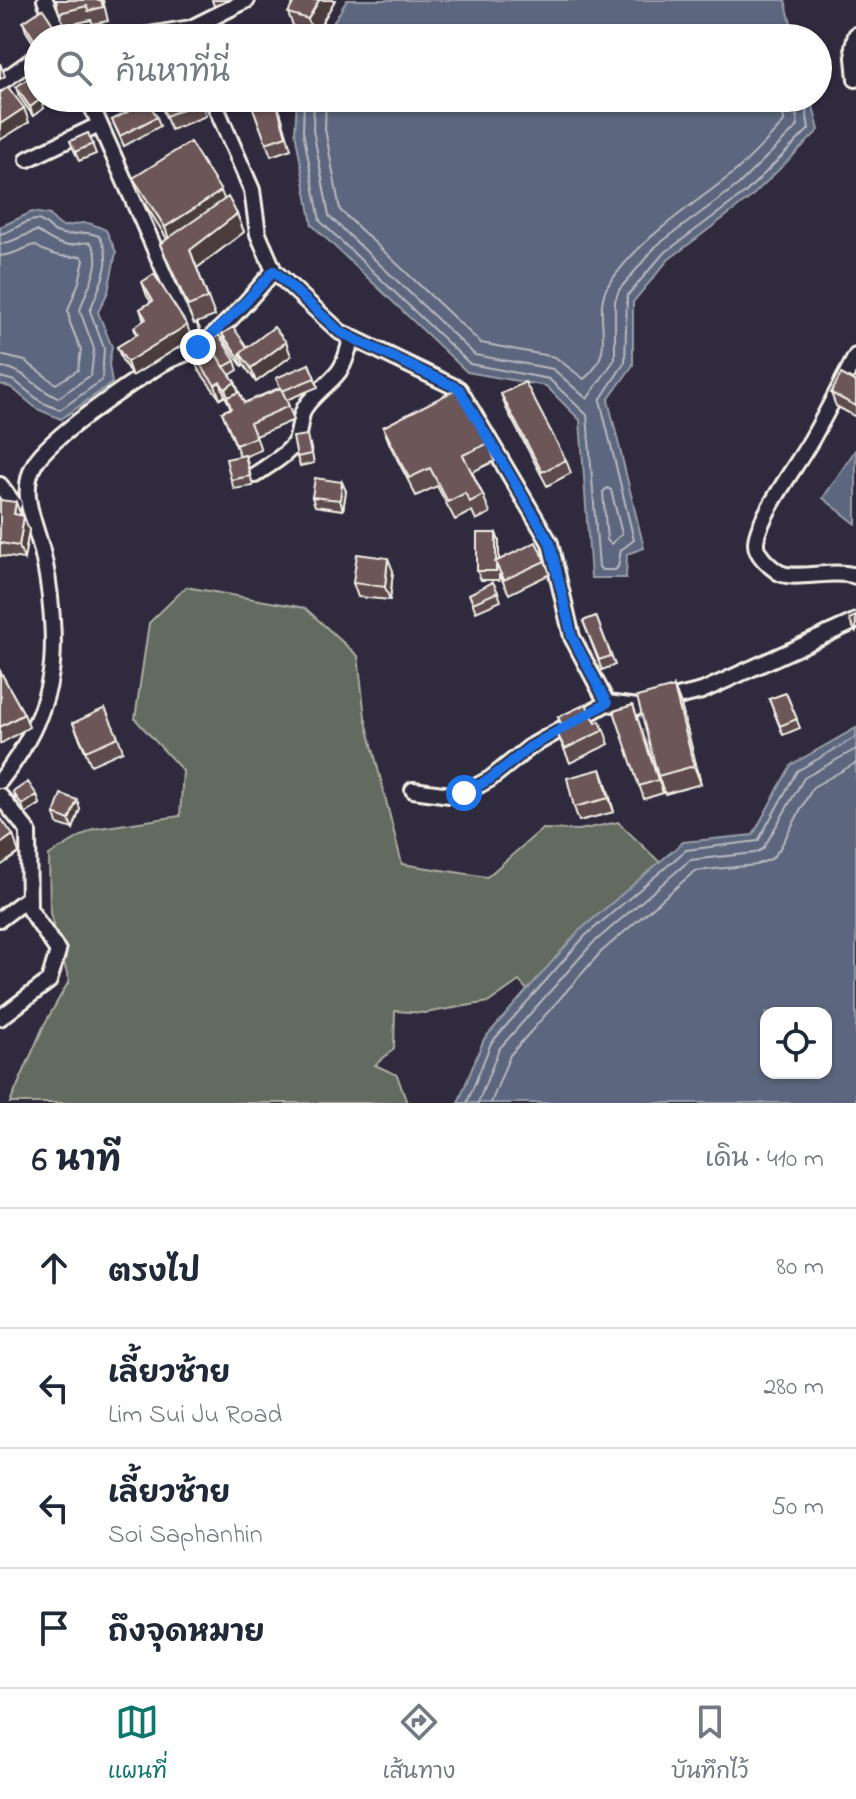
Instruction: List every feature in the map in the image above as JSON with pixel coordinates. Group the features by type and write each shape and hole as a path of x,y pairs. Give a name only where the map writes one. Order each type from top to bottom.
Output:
{"street":[{"path":"45,0 55,24"},
{"path":"206,24 247,0"},
{"path":"856,35 853,47 856,79"},
{"path":"0,83 24,66"},
{"path":"94,112 198,347"},
{"path":"218,112 252,190 258,234 274,271 340,332 459,389 550,543 572,637 607,703"},
{"path":"28,159 99,125"},
{"path":"0,511 20,500 35,463 55,441 161,365 198,347 274,271"},
{"path":"255,475 297,439 301,414 341,371 351,338"},
{"path":"856,356 813,438 763,518 756,542 757,550 764,559 782,574 795,576 834,572 856,576"},
{"path":"0,485 20,500 43,553 51,613 51,672 39,712 24,746 0,781"},
{"path":"413,790 450,795 464,793 490,779 530,747 607,703 637,707 702,691 856,621"},
{"path":"0,796 28,831 29,909 58,951 49,981 0,1018"},
{"path":"0,919 28,898"}],"green space":[{"path":"186,587 305,608 358,656 365,717 402,864 487,877 542,829 579,830 618,822 668,870 553,1018 519,981 489,1002 425,1013 395,1011 394,1049 375,1065 397,1075 407,1103 10,1103 44,1025 69,981 50,913 49,855 93,829 180,816 183,771 135,719 149,623"}],"water":[{"path":"347,0 785,0 791,24 332,24"},
{"path":"296,112 814,112 819,130 750,198 668,260 633,302 633,365 608,400 644,548 627,554 626,578 591,578 580,420 546,386 467,372 312,225 295,132"},
{"path":"32,212 50,215 63,226 88,223 106,230 116,252 108,292 98,312 112,347 109,364 112,383 61,419 37,409 12,388 0,384 0,227"},
{"path":"856,449 856,524 823,498"},
{"path":"856,728 856,1103 458,1103 484,1039 579,931 683,842 753,835 791,765"}],"building":[{"path":"56,0 101,0 103,7 88,11 87,6 59,13"},
{"path":"295,0 319,0 308,19 288,13"},
{"path":"43,9 53,24 24,24"},
{"path":"24,81 24,98 16,87"},
{"path":"8,87 24,108 0,124 0,93"},
{"path":"127,112 154,112 157,117 120,136 112,120"},
{"path":"254,112 279,112 286,136 266,143"},
{"path":"88,133 93,144 75,152 70,141"},
{"path":"190,142 221,191 165,227 133,178"},
{"path":"228,197 237,214 190,250 208,298 188,306 160,244"},
{"path":"154,274 187,325 127,362 117,347 138,334 134,327 146,319 140,309 153,301 142,282"},
{"path":"233,327 247,347 239,357 222,334"},
{"path":"274,327 286,342 251,368 240,353"},
{"path":"219,335 235,361 224,367 208,341"},
{"path":"208,344 235,382 225,389 220,382 215,385 193,355"},
{"path":"309,364 315,378 282,391 276,378"},
{"path":"841,374 856,382 856,406 831,393"},
{"path":"525,382 566,460 542,472 501,394"},
{"path":"281,388 289,406 250,423 256,437 236,445 222,412 231,408 227,397 239,392 244,403"},
{"path":"457,389 489,443 463,455 483,495 470,502 465,493 448,502 430,468 409,478 383,427"},
{"path":"307,435 311,454 297,457 293,437"},
{"path":"245,455 250,476 231,480 226,459"},
{"path":"315,478 342,482 340,500 312,497"},
{"path":"0,500 16,502 14,514 24,516 19,546 0,543"},
{"path":"477,533 496,533 496,571 477,571"},
{"path":"536,542 545,561 504,580 495,562"},
{"path":"357,554 388,558 385,587 353,583"},
{"path":"493,582 498,592 473,603 469,594"},
{"path":"596,616 611,656 599,660 583,621"},
{"path":"856,616 856,633 849,619"},
{"path":"0,671 24,714 0,727 1,696"},
{"path":"674,687 694,766 658,776 637,697"},
{"path":"786,693 797,719 780,726 769,699"},
{"path":"586,704 596,723 600,721 604,730 565,749 557,733 564,730 558,717"},
{"path":"633,705 658,780 639,786 614,711"},
{"path":"105,708 118,737 86,751 73,723"},
{"path":"601,769 609,798 574,807 567,778"},
{"path":"28,782 37,795 22,805 13,792"},
{"path":"61,794 77,800 69,820 54,814"},
{"path":"0,817 13,835 0,844"}],"route":[{"path":"198,347 274,271 340,332 459,389 550,543 572,637 607,703 530,747 490,779 464,793"}]}
